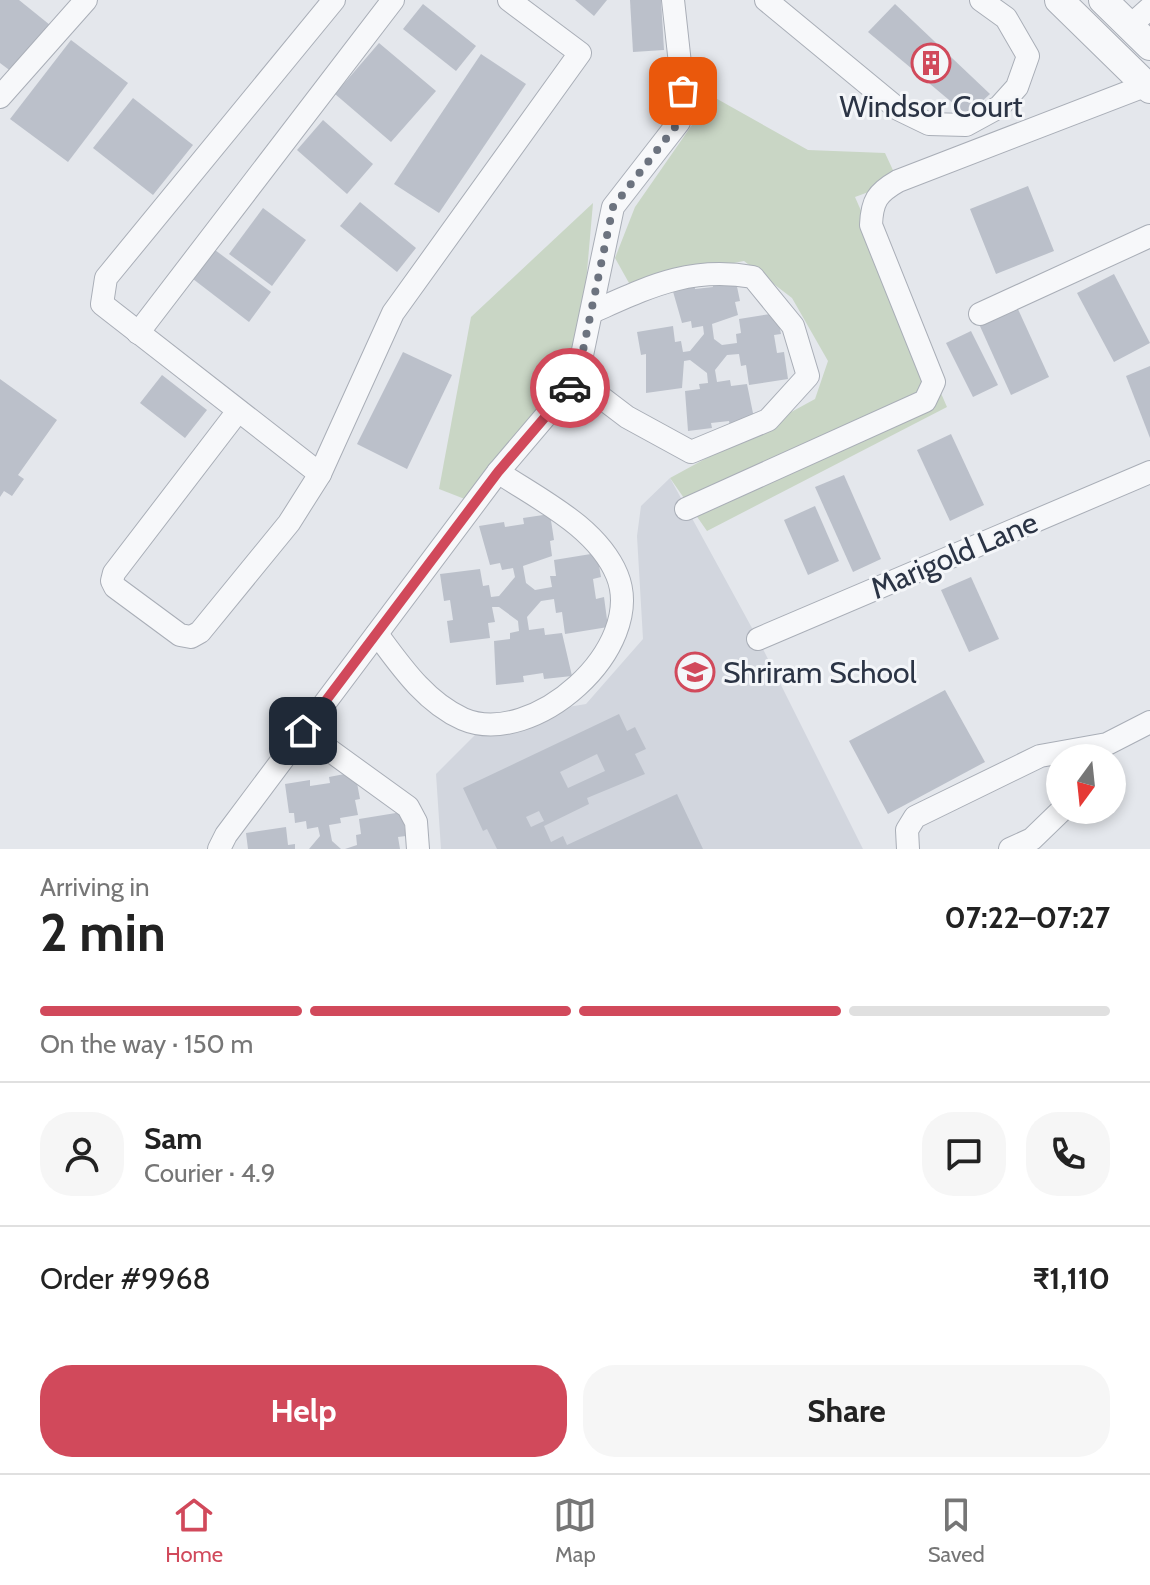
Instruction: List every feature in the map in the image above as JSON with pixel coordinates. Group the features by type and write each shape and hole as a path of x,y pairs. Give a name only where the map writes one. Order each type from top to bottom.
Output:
{"street":[{"path":"0,97 86,0"},
{"path":"320,474 102,304 106,278 334,0"},
{"path":"138,333 393,0"},
{"path":"238,411 114,573 112,581 115,587 180,635 191,637 200,632 289,523 320,474 362,375 393,313 580,53 509,0"},
{"path":"219,849 226,835 498,472 577,379 613,207 679,122 683,91 673,0"},
{"path":"766,0 898,109 929,124 966,125 999,107 1017,87 1028,56 1006,18 981,0"},
{"path":"686,509 925,401 932,393 934,382 871,225 872,205 879,192 898,181 1148,87 1059,0"},
{"path":"1103,0 1143,27"},
{"path":"980,314 1150,236"},
{"path":"577,379 627,417 691,452 768,420 808,376 793,326 753,277 728,273 667,279 592,312"},
{"path":"377,634 431,697 464,719 496,725 520,723 545,708 568,693 609,652 620,617 618,577 599,544 498,472"},
{"name":"Marigold Lane","path":"758,639 1150,472"},
{"path":"1114,744 1150,722"},
{"path":"303,731 408,807 416,822 418,849"},
{"path":"908,849 907,830 915,817 1046,756"},
{"path":"1010,849 1032,839 1048,824"}],"shaded area":[{"name":"Shriram School","path":"670,478 758,639 863,849 441,849 436,774 490,720 586,704 643,639 637,536 641,506"}],"green space":[{"path":"703,91 808,150 885,153 898,181 855,197 947,407 707,531 670,478 815,399 828,361 792,298 744,261 629,283 615,258 635,207 694,122"},
{"path":"593,203 579,363 475,503 439,489 471,317"}],"building":[{"path":"0,0 19,0 50,25 12,72 0,63"},
{"path":"575,0 607,0 594,16"},
{"path":"630,0 661,0 664,50 633,52"},
{"path":"423,4 476,46 456,71 403,29"},
{"name":"Windsor Court","path":"895,4 990,94 967,115 868,32"},
{"path":"71,40 128,83 68,162 10,119"},
{"path":"379,43 436,91 391,142 335,94"},
{"path":"481,54 526,84 439,213 394,184"},
{"path":"133,98 193,145 153,195 93,148"},
{"path":"323,120 373,164 347,194 297,150"},
{"path":"1028,186 1054,251 996,274 970,209"},
{"path":"360,202 416,248 397,272 340,226"},
{"path":"263,208 306,240 272,286 229,254"},
{"path":"215,250 271,292 249,322 193,279"},
{"path":"1114,274 1150,343 1114,362 1077,293"},
{"path":"735,277 740,301 735,302 738,315 712,324 714,339 722,345 737,343 736,334 741,333 739,319 777,313 781,334 774,335 777,353 784,352 788,379 749,385 746,365 741,366 739,354 727,355 715,370 717,382 730,380 731,386 747,384 755,423 730,426 729,421 711,423 712,428 688,431 685,391 700,389 699,384 708,383 707,373 690,360 684,361 682,388 646,393 646,354 641,355 637,332 673,326 675,342 681,341 683,352 690,351 704,334 703,326 692,328 691,321 682,323 672,288 695,284 695,289 713,287 712,281"},
{"path":"1017,307 1049,377 1011,395 979,324"},
{"path":"971,331 998,385 973,397 946,343"},
{"path":"403,352 452,375 407,469 357,444"},
{"path":"1150,366 1150,438 1126,376"},
{"path":"162,375 207,410 185,438 140,403"},
{"path":"0,379 57,420 18,475 24,479 12,496 4,491 0,497"},
{"path":"951,434 984,505 950,521 917,450"},
{"path":"844,475 881,559 853,572 815,487"},
{"path":"815,506 839,561 808,575 784,520"},
{"path":"550,514 554,540 550,541 552,556 523,566 526,583 535,590 552,587 550,576 556,576 554,560 597,553 601,577 593,579 596,599 604,597 608,627 565,634 562,612 556,613 554,599 541,601 527,617 529,630 544,628 545,635 562,633 572,676 544,679 543,673 523,676 524,682 496,685 494,641 510,639 510,633 519,631 518,621 499,607 492,607 495,622 488,623 490,638 450,643 447,621 453,620 450,600 444,601 440,574 480,569 483,586 489,585 491,597 499,596 515,577 513,568 502,570 500,563 490,565 479,526 504,522 505,527 524,524 523,518"},
{"path":"971,577 999,639 969,652 941,590"},
{"path":"945,690 985,762 888,814 849,741"},
{"path":"619,714 627,731 635,727 646,749 635,754 645,774 587,798 589,804 544,826 551,842 563,836 567,845 677,794 703,849 497,849 487,829 483,831 463,788","holes":["597,754 605,771 568,788 560,772","539,811 544,821 531,827 526,817"]},
{"path":"355,772 360,799 355,800 358,815 340,818 341,823 329,825 332,841 341,849 309,849 320,836 318,827 307,829 306,821 295,823 294,813 289,813 285,784 310,780 310,786 330,783 329,777"},
{"path":"402,812 406,836 398,837 400,849 345,849 357,845 356,835 361,834 359,819"},
{"path":"286,827 288,845 295,844 295,849 248,849 246,833"}],"way so far":[{"path":"570,388 577,379 613,207 679,122 683,91"}],"place":[{"name":"Windsor Court","path":"931,63"},
{"name":"Shriram School","path":"695,672"}],"route":[{"path":"303,731 498,472 570,388"}]}
